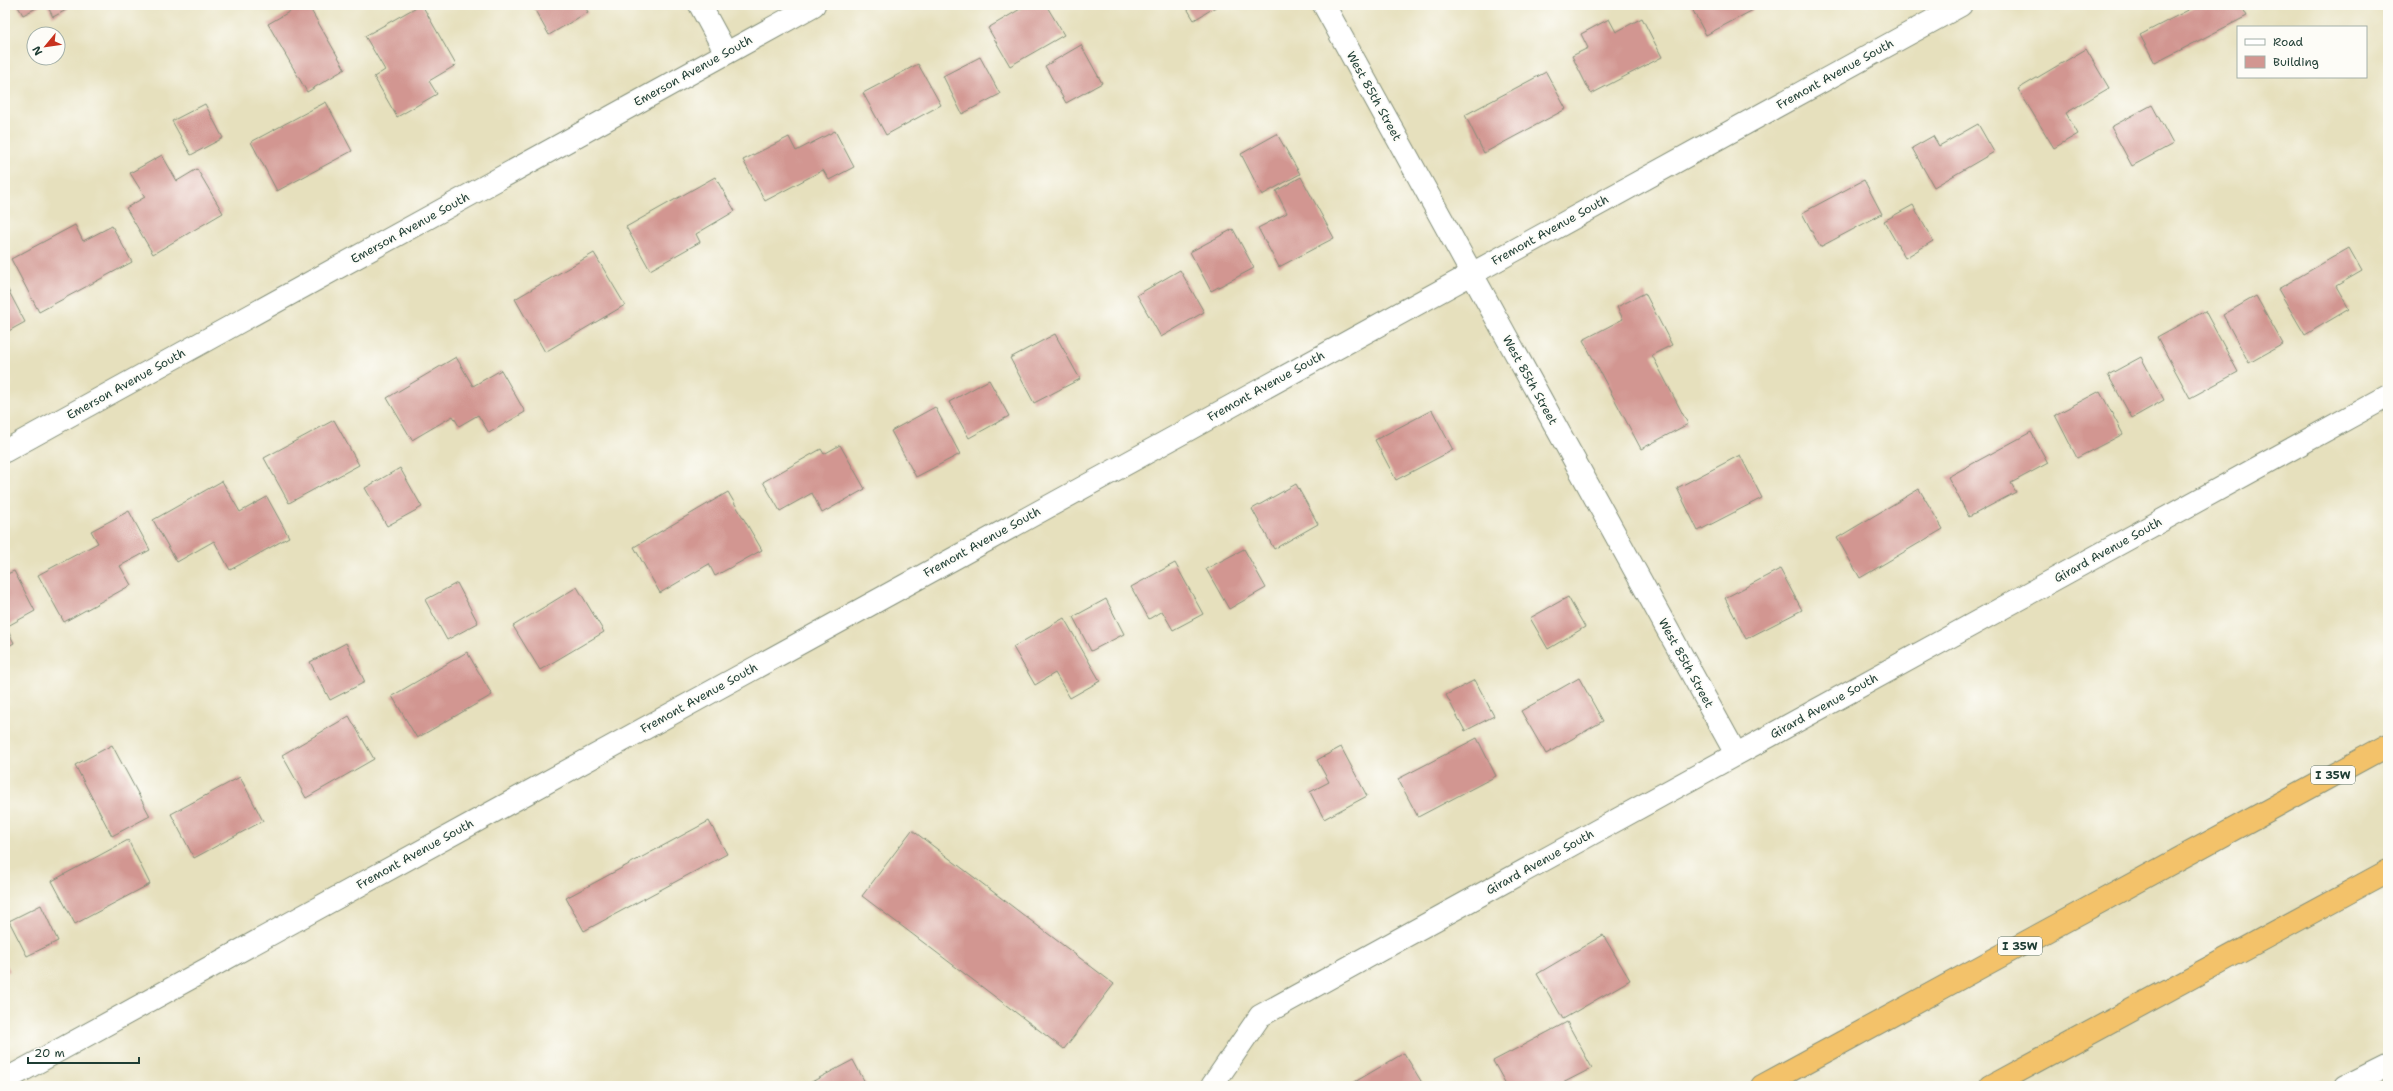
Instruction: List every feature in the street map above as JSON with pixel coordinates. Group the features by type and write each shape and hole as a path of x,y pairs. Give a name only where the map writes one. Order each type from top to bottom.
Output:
{"highway":[{"name":"I 35W","path":"1762,1086 2388,745"},
{"path":"1990,1086 2388,871"}],"street":[{"path":"700,5 726,53"},
{"name":"Emerson Avenue South","path":"5,451 814,5"},
{"name":"West 85th Street","path":"1324,5 1736,754"},
{"name":"Fremont Avenue South","path":"5,1080 1961,5"},
{"name":"Girard Avenue South","path":"1212,1086 1260,1016 2388,396"},
{"path":"2346,1086 2388,1065"}],"building":[{"path":"17,5 42,5 23,15"},
{"path":"47,5 66,5 68,9 53,17"},
{"path":"301,5 308,5 345,69 307,92 268,24"},
{"path":"422,5 456,65 429,81 437,94 397,117 374,77 385,70 365,36"},
{"path":"532,5 584,5 588,12 549,35"},
{"path":"1027,5 1046,5 1064,35 1010,66 988,28"},
{"path":"1185,5 1219,5 1194,20"},
{"path":"1690,5 1750,5 1753,10 1706,35"},
{"path":"2198,5 2241,5 2247,16 2155,63 2140,35"},
{"path":"1642,18 1662,57 1591,94 1572,56 1588,48 1581,34 1609,19 1616,32"},
{"path":"1081,45 1102,83 1066,103 1045,66"},
{"path":"2086,49 2109,88 2066,113 2078,134 2054,148 2018,89"},
{"path":"980,57 1000,94 962,114 943,76"},
{"path":"918,64 941,105 886,135 863,93"},
{"path":"1546,72 1566,109 1484,153 1465,115"},
{"path":"326,102 352,151 277,191 251,142"},
{"path":"205,104 223,138 191,155 172,121"},
{"path":"2152,105 2173,144 2132,166 2111,127"},
{"path":"1978,124 1994,152 1934,187 1912,148 1933,136 1939,146"},
{"path":"835,131 854,167 829,180 823,170 765,201 743,160 789,137 796,151"},
{"path":"1277,134 1300,174 1262,195 1241,154"},
{"path":"162,155 177,181 197,169 223,213 153,254 126,208 145,197 130,173"},
{"path":"715,177 735,211 696,234 700,242 650,270 626,227"},
{"path":"1301,177 1334,238 1279,267 1258,228 1287,213 1276,191"},
{"path":"1864,180 1882,214 1820,247 1802,213"},
{"path":"1913,205 1933,241 1905,258 1884,221"},
{"path":"75,225 83,241 112,226 132,262 39,312 11,259"},
{"path":"1233,229 1254,268 1211,291 1190,252"},
{"path":"2349,248 2362,271 2336,286 2349,309 2305,335 2278,289"},
{"path":"594,253 625,305 545,352 515,299"},
{"path":"1180,270 1204,312 1161,337 1137,295"},
{"path":"5,284 25,322 5,333"},
{"path":"1645,293 1672,345 1652,355 1688,424 1641,449 1583,340 1623,319 1617,307"},
{"path":"2256,296 2283,344 2249,363 2223,315"},
{"path":"2205,311 2238,372 2190,398 2157,337"},
{"path":"1055,334 1080,379 1034,403 1010,358"},
{"path":"456,357 473,386 501,370 525,412 489,433 478,415 459,426 453,416 412,440 387,398"},
{"path":"2141,357 2164,400 2132,418 2108,375"},
{"path":"989,380 1009,416 969,438 949,402"},
{"path":"2100,391 2123,434 2077,458 2055,415"},
{"path":"935,407 960,454 916,477 891,431"},
{"path":"1432,410 1453,450 1396,480 1375,440"},
{"path":"334,420 359,465 289,503 264,458"},
{"path":"2031,432 2048,463 2011,483 2016,492 1969,517 1948,477"},
{"path":"840,445 865,489 822,513 812,493 780,511 763,482 821,449 824,454"},
{"path":"1740,455 1762,498 1698,531 1677,488"},
{"path":"400,468 422,507 387,526 365,488"},
{"path":"222,481 240,512 267,497 289,537 230,570 214,541 177,562 153,520"},
{"path":"1296,484 1318,524 1274,549 1252,509"},
{"path":"1919,489 1943,529 1860,578 1837,538"},
{"path":"728,492 762,550 715,576 709,564 660,593 634,547"},
{"path":"129,511 150,550 120,566 131,585 64,622 38,575 98,543 91,531"},
{"path":"1244,549 1266,588 1229,609 1206,569"},
{"path":"1175,563 1203,614 1173,630 1162,611 1149,619 1131,587"},
{"path":"1780,569 1802,610 1746,639 1725,598"},
{"path":"14,571 35,611 6,627 14,643 5,648 5,575"},
{"path":"457,583 478,623 447,640 425,600"},
{"path":"577,587 604,632 540,670 513,626"},
{"path":"1568,597 1585,627 1548,649 1530,618"},
{"path":"1106,599 1124,634 1091,651 1073,617"},
{"path":"1064,618 1100,681 1070,698 1055,673 1035,685 1013,647"},
{"path":"346,643 365,682 330,700 310,662"},
{"path":"467,652 492,695 417,738 392,696"},
{"path":"1579,678 1603,721 1546,754 1521,711"},
{"path":"1475,680 1494,716 1465,731 1446,695"},
{"path":"349,716 374,759 306,798 282,755"},
{"path":"1477,738 1496,776 1418,817 1398,779"},
{"path":"112,745 150,816 112,836 75,765"},
{"path":"1341,747 1367,796 1324,819 1310,792 1329,782 1317,760"},
{"path":"240,777 263,821 194,858 171,814"},
{"path":"709,821 727,854 584,931 566,898"},
{"path":"912,830 1114,984 1064,1049 862,896"},
{"path":"128,840 150,884 75,924 52,881"},
{"path":"41,905 58,941 27,956 9,921"},
{"path":"1603,935 1630,980 1563,1019 1537,974"},
{"path":"5,962 10,971 5,973"},
{"path":"1567,1022 1592,1068 1557,1086 1507,1086 1493,1061"},
{"path":"1404,1053 1424,1086 1348,1086"},
{"path":"853,1060 867,1086 804,1086"}]}
